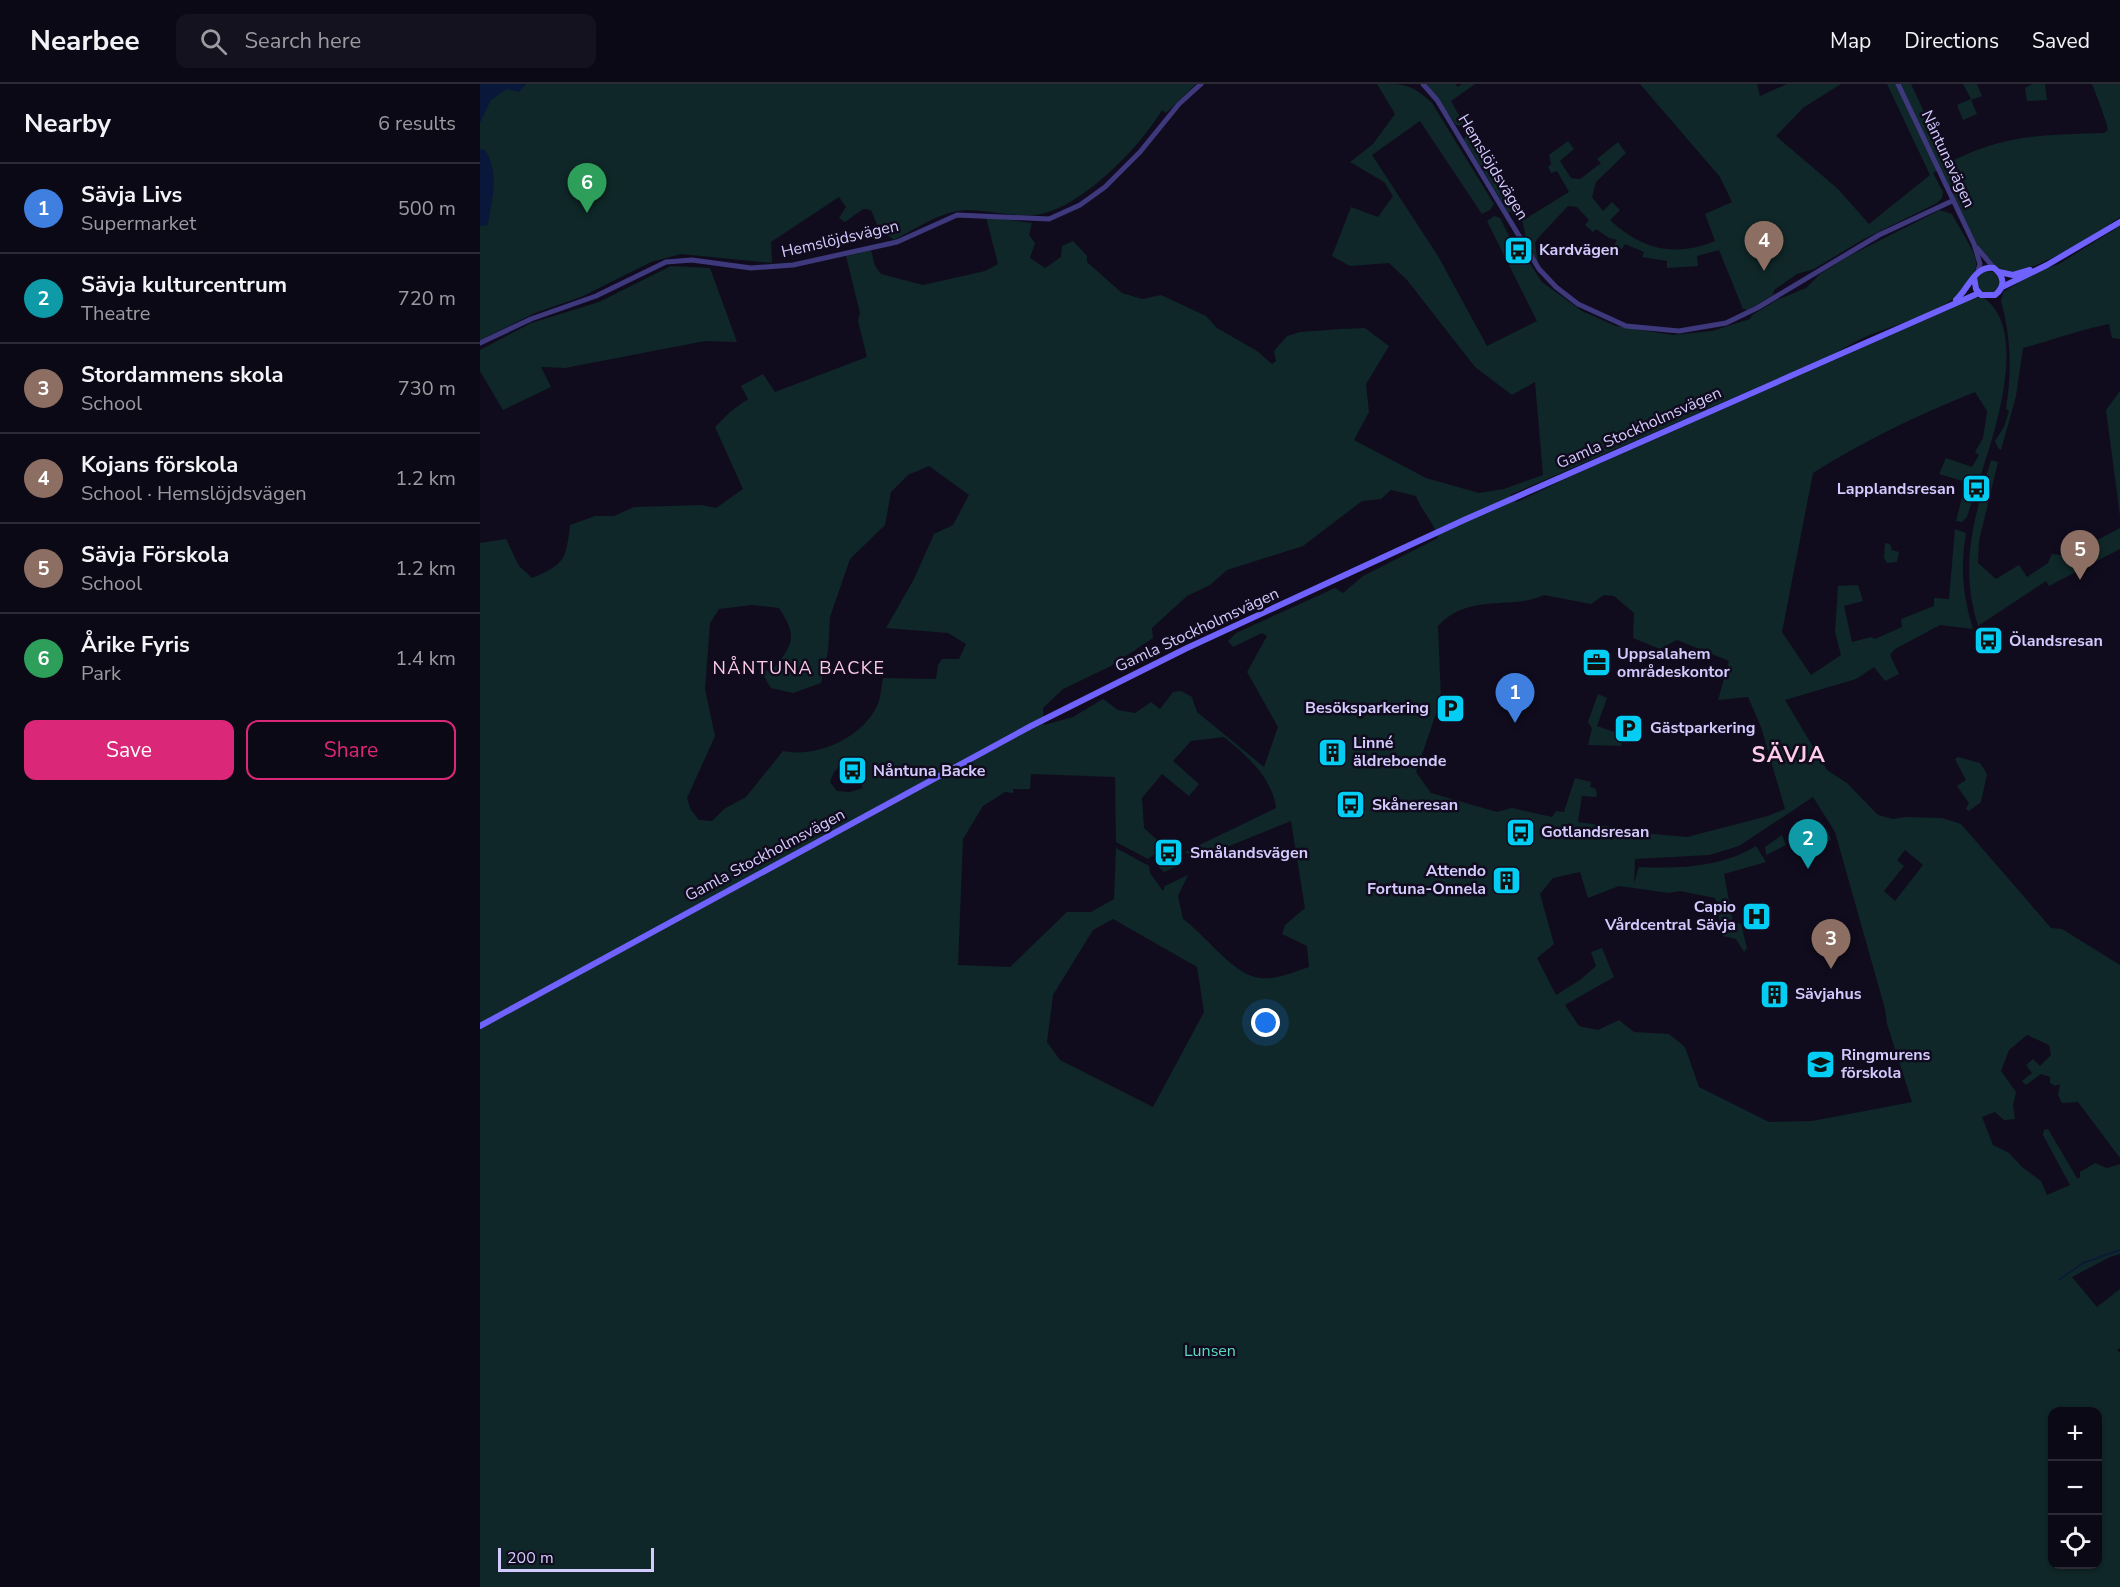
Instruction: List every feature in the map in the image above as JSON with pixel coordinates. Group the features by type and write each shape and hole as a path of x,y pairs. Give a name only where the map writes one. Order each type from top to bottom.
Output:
{"main road":[{"path":"2048,264 2013,275 1988,267 1976,274 1974,284 1979,293 1990,296 2002,287 2048,264 2120,222"},
{"path":"1996,270 2002,279 2002,287"},
{"name":"Gamla Stockholmsvägen","path":"1949,307 1964,293 1976,274"},
{"name":"Gamla Stockholmsvägen","path":"480,1026 1031,726 1186,648 1464,520 1979,293"}],"street":[{"name":"Hemslöjdsvägen","path":"480,344 531,319 596,297 666,262 692,260 751,268 793,266 897,242 957,215 1049,219 1080,205 1105,187 1140,152 1179,104 1201,84"},
{"name":"Hemslöjdsvägen","path":"1423,84 1437,100 1527,251 1544,274 1578,304 1626,326 1679,331 1726,323 1757,308 1879,235 1952,201"},
{"name":"Nåntunavägen","path":"1898,84 1974,244 1980,264 1976,274"},
{"name":"Nåntunavägen","path":"1974,244 1996,270"}],"green space":[{"path":"480,84 1196,84 1166,113 1162,110 1139,141 1107,175 1070,202 1051,211 1026,215 974,210 957,211 929,221 894,240 878,227 871,210 863,209 845,222 839,218 846,207 839,197 771,242 772,263 681,254 651,262 581,297 535,313 480,340"},
{"name":"Lunsen","path":"1377,84 1408,86 1432,103 1494,204 1490,210 1482,214 1420,121 1372,155 1438,256 1487,346 1537,321 1487,221 1494,216 1500,218 1518,254 1529,262 1542,282 1582,311 1616,326 1673,335 1712,331 1750,319 1752,315 1777,300 1806,288 1820,274 1851,255 1940,210 1952,214 1970,246 1976,263 1973,277 1965,289 1936,309 1865,337 1834,354 1510,495 1517,502 1950,309 1968,298 1984,298 1999,316 2006,341 2006,371 2001,403 1967,517 1962,522 1956,521 1966,482 1939,474 1946,458 1972,467 1979,455 1975,452 1983,438 1987,411 1975,392 1892,429 1813,473 1782,632 1811,675 1841,655 1835,632 1838,586 1858,585 1863,601 1844,606 1852,642 1871,637 1875,639 1902,627 1901,619 1934,606 1934,598 1949,599 1955,529 1966,533 1963,581 1973,629 1940,625 1895,649 1890,655 1899,674 1885,681 1874,667 1856,679 1785,700 1827,770 1847,783 1878,815 1893,819 1942,818 1961,824 2051,928 2062,929 2120,965 2120,1158 2078,1102 2062,1103 2058,1095 2060,1084 2055,1086 2050,1083 2050,1077 2041,1074 2026,1085 2022,1081 2032,1073 2026,1065 2033,1059 2040,1066 2051,1055 2049,1045 2027,1035 2009,1050 2001,1071 2016,1092 2013,1106 2015,1119 2004,1120 1995,1112 1982,1117 1993,1145 2009,1153 2022,1167 2041,1181 2047,1195 2070,1185 2043,1135 2044,1130 2048,1129 2077,1178 2080,1178 2080,1172 2095,1163 2107,1168 2120,1164 2120,1254 2072,1277 2097,1307 2120,1289 2120,1348 2117,1350 2120,1353 2120,1587 480,1587 480,543 506,539 519,566 532,578 551,569 562,559 567,546 570,525 595,516 614,516 634,507 702,505 716,508 743,489 715,427 748,399 741,386 763,374 775,392 867,357 858,321 860,313 846,256 871,250 875,266 881,274 923,285 985,271 998,264 986,217 1032,223 1029,235 1035,243 1030,258 1045,268 1061,257 1062,246 1073,241 1087,256 1087,262 1122,293 1142,299 1161,295 1206,316 1217,328 1257,351 1272,364 1276,361 1274,351 1287,336 1300,332 1365,328 1389,346 1366,384 1369,412 1354,440 1426,478 1479,493 1504,489 1543,475 1535,382 1512,395 1475,367 1407,280 1389,263 1350,266 1332,256 1351,207 1378,217 1393,196 1384,182 1350,162 1373,144 1395,114","holes":["929,466 969,495 953,525 934,534 914,579 886,628 948,633 966,644 959,659 942,659 938,665 936,679 883,678 877,706 861,728 850,736 824,748 810,751 783,751 746,797 724,809 712,821 699,820 691,810 687,798 715,736 705,689 710,623 719,609 752,605 779,608 789,627 791,641 772,671 760,670 771,688 793,693 821,683 828,651 830,617 850,559 885,525 891,492 908,475","1391,490 1416,496 1438,538 1363,576 1343,593 1335,588 1236,633 1228,641 1233,647 1262,633 1267,636 1247,672 1278,727 1264,767 1197,712 1192,697 1181,691 1173,692 1160,709 1151,702 1135,713 1118,710 1103,699 1073,717 1044,725 1043,708 1063,689 1111,666 1153,638 1152,628 1187,596 1210,585 1227,570 1303,546 1362,501 1381,499","1544,595 1591,604 1604,595 1614,596 1634,613 1633,638 1660,649 1677,640 1729,661 1718,700 1748,697 1761,727 1785,809 1768,816 1687,837 1630,832 1628,829 1578,822 1582,796 1596,797 1597,794 1595,788 1590,787 1591,782 1575,778 1564,812 1556,811 1552,817 1512,808 1497,812 1431,793 1416,772 1441,699 1438,626 1450,616 1476,605 1531,600","1224,737 1249,759 1264,777 1274,797 1276,808 1185,852 1197,859 1291,821 1305,908 1285,925 1282,934 1307,946 1309,967 1268,978 1255,977 1237,968 1183,919 1178,896 1188,875 1165,886 1163,891 1150,873 1149,866 1116,848 1114,899 1091,912 1067,912 1010,967 958,965 963,839 983,806 1005,792 1013,793 1013,789 1030,789 1031,774 1115,777 1116,842 1148,859 1165,847 1144,828 1142,798 1162,774 1189,796 1199,784 1173,761 1191,741","847,758 863,788 850,792 837,791 830,782 834,772","1813,797 1835,832 1885,1009 1887,1024 1912,1102 1812,1121 1769,1122 1699,1087 1685,1047 1669,1034 1634,1032 1619,1020 1598,1030 1579,1026 1565,1005 1614,977 1602,948 1591,952 1596,966 1580,980 1556,995 1537,958 1554,944 1540,894 1553,878 1580,872 1588,898 1619,886 1669,893 1680,891 1715,898 1723,936 1736,939 1744,952 1747,948 1741,924 1733,922 1724,874 1766,862 1756,846 1729,858 1699,865 1668,868 1639,867 1634,883 1635,859 1709,855 1739,846","1905,850 1923,865 1895,901 1884,891 1904,866 1897,860","1113,919 1197,967 1204,1012 1153,1107 1060,1060 1047,1042 1053,995 1093,930"]},
{"path":"1427,84 1455,84 1458,87 1462,84 1475,84 1451,101 1465,126 1456,125"},
{"path":"1640,84 1757,84 1760,96 1787,84 1841,84 1803,108 1776,136 1838,189 1869,224 1930,175 1887,84 1911,84 1948,163 1968,153 2006,141 2042,136 2104,133 2108,130 2092,84 2120,84 2120,217 2080,243 2044,262 2014,272 2003,271 1983,254 1974,241 1940,169 1933,173 1943,192 1942,198 1937,203 1862,240 1814,269 1797,274 1774,290 1773,295 1748,310 1743,309 1719,250 1697,256 1698,266 1667,268 1667,261 1642,257 1644,252 1625,244 1622,249 1614,245 1617,240 1609,238 1596,229 1593,232 1585,225 1589,220 1577,207 1568,206 1538,238 1535,243 1538,263 1528,249 1523,223 1508,212 1464,140 1468,131 1519,217 1525,219 1569,192 1557,171 1551,173 1548,167 1551,164 1549,155 1568,141 1574,149 1560,161 1571,178 1580,179 1601,163 1597,159 1618,142 1626,153 1596,182 1592,197 1603,211 1612,202 1620,210 1610,220 1634,238 1659,248 1686,249 1715,241 1705,214 1732,202 1720,177"},
{"path":"1963,84 1977,84 1982,96 1971,100 1977,114 1963,120 1957,105 1971,99"},
{"path":"2032,84 2045,84 2047,100 2027,101 2025,88"},
{"path":"2120,226 2120,339 2112,338 2109,324 2023,348 2016,396 2001,450 1995,441 2004,427 2009,411 2006,409 2010,367 2009,341 2001,301 2003,292 2038,271 2059,264"},
{"path":"671,266 710,268 737,342 705,341 565,368 541,367 551,387 503,410 480,371 480,350 531,323 599,302"},
{"path":"1984,271 1992,271 1999,278 1999,286 1992,293 1984,293 1977,286 1977,278"},
{"path":"2120,391 2120,516 2106,410"},
{"path":"1991,460 1998,462 1979,541 1978,563 1996,579 2019,565 2027,577 2048,563 2052,554 2067,556 2120,528 2120,549 2049,586 2046,581 1978,626 1972,604 1969,562 1974,523"},
{"path":"1885,543 1890,544 1892,550 1899,552 1897,562 1887,563 1884,558"},
{"path":"1598,694 1607,698 1597,726 1623,735 1621,746 1588,745 1592,728 1588,722"},
{"path":"1958,757 1980,763 1987,774 1981,802 1969,811 1966,809 1969,803 1957,786 1966,780 1955,759"},
{"path":"1827,829 1831,840 1808,848 1804,836"},
{"path":"1782,835 1786,845 1766,855 1765,847"},
{"path":"1797,838 1802,840 1804,845 1802,850 1797,852 1792,850 1790,845 1792,840"},
{"path":"1163,859 1184,863 1164,872 1158,866"}],"water":[{"path":"480,84 526,84 519,92 507,89 491,100 480,123"},
{"path":"480,149 485,150 490,159 494,186 488,225 480,226"}],"waterway":[{"path":"2059,1280 2083,1263 2120,1250"}],"place":[{"name":"Årike Fyris","path":"587,213"},
{"name":"Kardvägen","path":"1518,250"},
{"name":"Kojans förskola","path":"1764,271"},
{"name":"Lapplandsresan","path":"1976,489"},
{"name":"Sävja Förskola","path":"2080,580"},
{"name":"Ölandsresan","path":"1988,641"},
{"name":"Uppsalahem områdeskontor","path":"1596,663"},
{"name":"Besöksparkering","path":"1450,708"},
{"name":"Sävja Livs","path":"1515,723"},
{"name":"Gästparkering","path":"1629,728"},
{"name":"Linné äldreboende","path":"1332,752"},
{"name":"Nåntuna Backe","path":"852,771"},
{"name":"Skåneresan","path":"1351,805"},
{"name":"Gotlandsresan","path":"1520,832"},
{"name":"Smålandsvägen","path":"1169,853"},
{"name":"Sävja kulturcentrum","path":"1808,869"},
{"name":"Attendo Fortuna-Onnela","path":"1507,880"},
{"name":"Capio Vårdcentral Sävja","path":"1757,916"},
{"name":"Stordammens skola","path":"1831,969"},
{"name":"Sävjahus","path":"1774,994"},
{"name":"Ringmurens förskola","path":"1820,1064"}],"district":[{"name":"NÅNTUNA BACKE","path":"799,668"},
{"name":"SÄVJA","path":"1789,755"}]}
